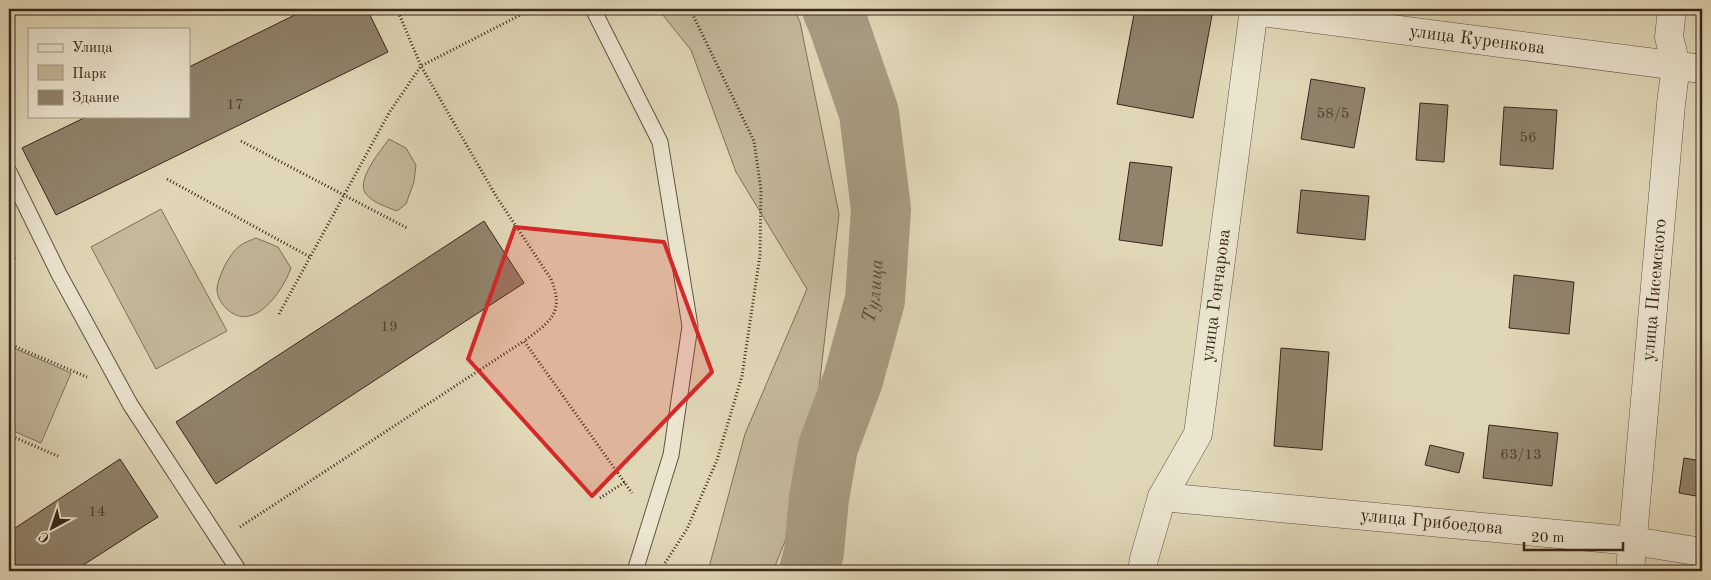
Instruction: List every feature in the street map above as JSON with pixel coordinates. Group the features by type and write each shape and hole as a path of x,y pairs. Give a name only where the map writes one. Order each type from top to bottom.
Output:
{"street":[{"name":"улица Писемского","path":"1630,571 1671,104 1689,67 1669,37 1672,9"},
{"name":"улица Куренкова","path":"1254,10 1689,67"},
{"name":"улица Гончарова","path":"1142,571 1162,497 1198,434 1254,10"},
{"name":"улица Грибоедова","path":"1162,497 1633,541 1702,552"}],"lane":[{"path":"592,9 660,142 690,326 671,455 635,571"},
{"path":"9,172 59,274 130,404 239,571"}],"path":[{"path":"219,541 524,341 545,326 554,315 557,303 551,279 496,196 421,66 397,9"},
{"path":"278,314 389,113 421,66 532,9"},
{"path":"660,571 687,529 717,460 742,376 760,255 761,190 754,141 690,9"},
{"path":"241,140 406,228"},
{"path":"166,179 310,257"},
{"path":"9,275 15,256"},
{"path":"524,341 652,520"},
{"path":"9,344 124,393"},
{"path":"9,435 60,457"},
{"path":"600,498 625,482"}],"highlighted area":[{"path":"515,227 664,242 712,372 592,496 468,359"}],"green space":[{"path":"658,9 794,9 800,22 839,214 808,484 773,571 708,571 745,434 807,289 736,172 691,50"},
{"path":"389,139 406,148 416,165 414,182 406,204 397,211 372,200 366,194 364,188 364,181 370,166"},
{"path":"161,209 227,331 156,369 91,247"},
{"path":"256,238 278,247 291,268 285,282 269,304 249,316 238,316 228,310 220,301 217,290 218,284 225,265 234,251 241,245"},
{"path":"9,346 71,373 41,443 9,429"}],"building":[{"path":"307,9 367,9 388,52 56,215 22,148 84,118 190,118 190,67"},
{"path":"1135,9 1213,10 1193,118 1117,104"},
{"path":"1311,79 1365,88 1354,148 1301,139"},
{"path":"1420,103 1448,105 1444,162 1416,160"},
{"path":"1504,107 1557,110 1553,169 1500,165"},
{"path":"1130,162 1172,167 1162,246 1119,240"},
{"path":"1301,190 1369,196 1365,240 1297,233"},
{"path":"484,221 524,283 216,484 176,422"},
{"path":"1702,221 1702,279 1697,279"},
{"path":"1514,275 1574,282 1569,334 1509,328"},
{"path":"1281,348 1329,352 1322,450 1274,446"},
{"path":"1489,425 1558,433 1552,486 1483,478"},
{"path":"1430,445 1464,453 1459,473 1425,465"},
{"path":"1684,458 1702,461 1702,497 1679,493"},
{"path":"120,459 158,517 74,571 9,571 9,532"}],"waterway":[{"name":"Тулица","path":"809,571 814,552 819,498 828,447 853,380 875,300 881,209 869,113 832,9"}]}
